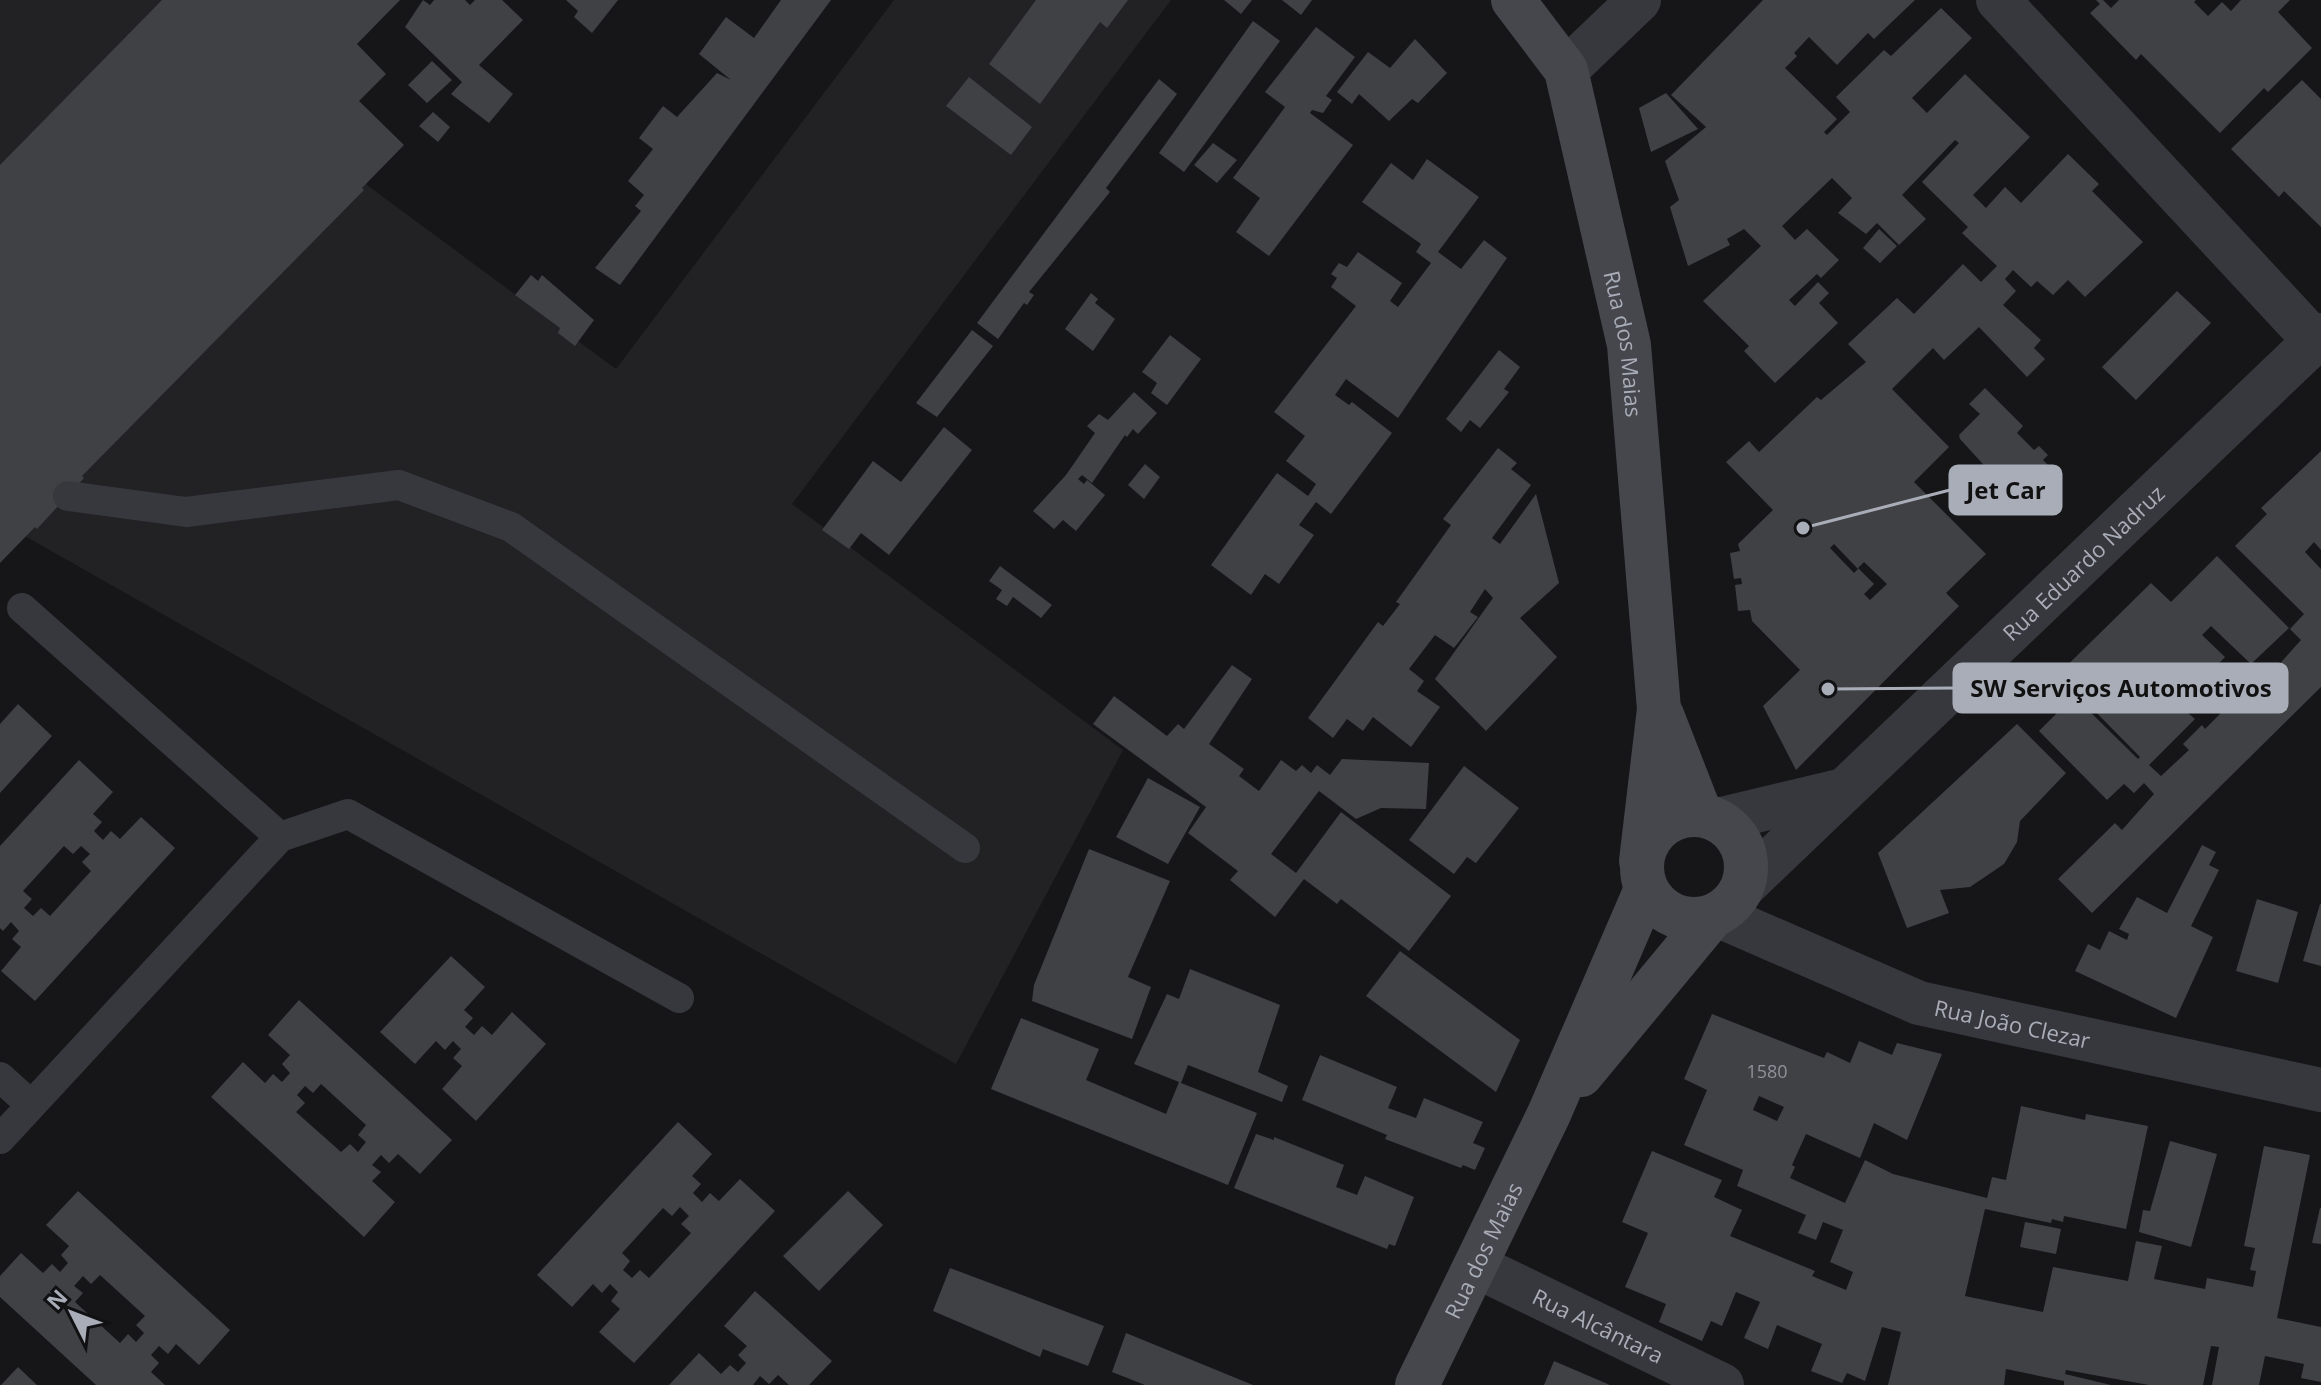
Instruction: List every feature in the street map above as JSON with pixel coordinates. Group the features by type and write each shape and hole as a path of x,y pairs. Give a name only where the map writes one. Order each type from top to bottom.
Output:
{"main road":[{"name":"Rua dos Maias","path":"1417,1385 1549,1114 1643,875 1659,709 1629,345 1566,70 1513,0"},
{"name":"Rua dos Maias","path":"1659,709 1709,817"},
{"path":"1709,817 1737,838 1747,862 1724,907 1685,920 1661,910 1643,875 1652,836 1674,819 1709,817"},
{"name":"Rua dos Maias","path":"1549,1114 1724,907"}],"street":[{"path":"1566,70 1639,0"},
{"path":"1998,0 2318,338"},
{"name":"Rua Eduardo Nadruz","path":"1724,907 2318,338"},
{"path":"1709,817 1846,790"},
{"name":"Rua João Clezar","path":"1724,907 1919,1003 2321,1090"},
{"name":"Rua Alcântara","path":"1476,1266 1722,1385"}],"lane":[{"path":"68,496 186,512 399,485 511,527 965,848"},
{"path":"22,608 280,837"},
{"path":"0,1139 280,837 348,814 679,998"},
{"path":"0,1077 31,1105"}],"shaded area":[{"path":"0,0 364,0 297,64 348,171 616,369 894,0 1171,0 792,504 1123,750 956,1064 9,527 0,536"}],"building":[{"path":"162,0 400,0 357,44 386,74 359,101 404,145 362,188 364,190 82,476 84,478 37,529 35,527 0,563 0,165"},
{"path":"423,0 430,5 434,0 465,0 470,5 475,0 502,0 523,20 479,65 513,94 489,123 451,94 462,82 405,27"},
{"path":"566,0 618,0 592,33 574,17 578,11"},
{"path":"781,0 831,0 620,285 595,268 641,211 635,206 644,195 628,181 653,149 639,138 663,106 677,117 717,73 731,80 699,54 726,17 754,38"},
{"path":"1036,0 1128,0 1107,28 1100,22 1040,104 989,64"},
{"path":"1224,0 1252,0 1241,14"},
{"path":"1282,0 1312,0 1301,15"},
{"path":"1763,0 1915,0 1874,39 1868,33 1837,65 1809,37 1794,53 1797,56 1785,68 1837,119 1824,132 1827,135 1850,112 1836,97 1884,50 1891,56 1941,8 1972,38 1912,98 1927,113 1965,74 2030,137 1973,195 1986,208 2005,187 2021,203 2068,154 2099,184 2092,191 2143,242 2085,297 2068,280 2053,295 2037,281 2031,287 2013,270 2005,279 2016,291 2003,305 2041,340 2034,348 2045,359 2027,377 1979,327 1944,360 1933,348 1892,389 1949,447 1914,482 1986,554 1946,593 1959,606 1796,770 1763,706 1800,670 1752,621 1750,610 1738,611 1735,585 1742,584 1741,578 1734,579 1730,553 1740,551 1738,544 1773,510 1726,462 1749,441 1759,452 1817,397 1821,400 1866,362 1848,344 1897,298 1914,314 1963,264 1981,282 1997,266 1962,233 1968,227 1922,182 1959,143 1955,140 1902,195 1926,219 1899,245 1877,223 1866,234 1838,213 1852,198 1832,178 1782,226 1795,240 1807,229 1839,260 1821,278 1817,274 1789,300 1795,306 1818,282 1829,293 1819,303 1838,323 1775,383 1744,351 1749,346 1703,301 1761,246 1744,229 1727,239 1730,245 1688,266 1670,207 1679,200 1665,161 1706,127 1671,95","holes":["1834,544 1858,569 1854,573 1830,548","1864,562 1887,584 1870,600 1864,594 1874,584 1858,568"]},
{"path":"2096,0 2103,0 2111,8 2119,0 2196,0 2194,2 2208,16 2222,2 2231,11 2241,0 2290,0 2278,12 2312,48 2268,92 2264,88 2220,133 2141,54 2136,60 2090,13 2100,4"},
{"path":"1253,21 1280,41 1184,172 1159,153"},
{"path":"1316,27 1355,57 1326,96 1332,100 1323,113 1312,110 1310,113 1353,145 1269,256 1236,232 1260,198 1233,178 1285,107 1265,92"},
{"path":"1415,39 1447,73 1418,103 1412,99 1389,121 1359,94 1352,104 1337,92 1368,52 1390,68"},
{"path":"432,61 452,80 427,103 408,85"},
{"path":"969,77 1032,127 1011,155 946,106"},
{"path":"1159,79 1177,94 1106,188 1110,192 1029,292 1034,295 1027,305 1024,303 998,339 977,323"},
{"path":"2302,80 2321,99 2321,227 2284,191 2279,197 2231,149"},
{"path":"1666,93 1698,129 1651,152 1639,108"},
{"path":"433,112 450,127 438,142 419,126"},
{"path":"1213,143 1237,160 1217,183 1194,165"},
{"path":"1427,159 1479,197 1438,252 1461,269 1484,240 1507,258 1398,418 1346,379 1335,395 1349,405 1352,402 1392,433 1331,514 1316,502 1299,525 1314,535 1279,584 1265,574 1251,595 1211,565 1277,473 1308,496 1316,484 1286,461 1305,436 1274,412 1356,306 1331,287 1337,278 1331,274 1339,263 1347,267 1358,252 1402,283 1390,301 1398,307 1431,263 1416,252 1421,244 1362,202 1391,163 1413,180"},
{"path":"1879,229 1897,246 1880,263 1863,248"},
{"path":"531,275 538,281 542,275 594,320 575,346 558,333 560,328 515,295"},
{"path":"2177,291 2211,323 2136,400 2102,367"},
{"path":"1091,293 1098,299 1095,303 1115,319 1093,351 1065,329"},
{"path":"972,330 993,346 937,417 916,403"},
{"path":"1170,335 1201,359 1167,405 1151,393 1157,383 1142,372"},
{"path":"1499,350 1520,367 1504,389 1509,392 1480,428 1470,420 1461,432 1446,419"},
{"path":"1985,388 2023,426 2017,433 2034,450 2039,446 2048,455 2043,460 2058,475 2024,509 1960,439 1959,435 1980,414 1969,404"},
{"path":"1134,392 1157,413 1138,434 1133,429 1127,437 1125,435 1092,483 1082,475 1078,479 1084,484 1087,480 1105,495 1076,531 1063,520 1054,529 1033,511 1066,475 1095,433 1087,426 1099,414 1108,420"},
{"path":"944,427 972,450 889,555 861,533 849,549 822,530 873,461 901,482"},
{"path":"1498,448 1517,463 1511,469 1531,485 1492,538 1500,544 1536,494 1559,583 1520,618 1557,657 1486,731 1435,679 1493,598 1485,589 1470,612 1478,617 1454,648 1435,635 1409,669 1424,681 1417,691 1440,707 1411,747 1373,717 1363,731 1347,719 1333,738 1308,718 1378,622 1383,626 1400,604 1396,602 1451,525 1443,519"},
{"path":"2321,451 2321,550 2314,542 2305,552 2321,569 2321,687 2092,913 2058,879 2115,823 2122,830 2154,794 2144,783 2134,793 2124,784 2107,800 2039,731 2058,712 2039,693 2151,583 2171,602 2217,556 2289,628 2251,664 2211,626 2202,635 2225,657 2187,696 2170,679 2163,686 2152,676 2149,679 2195,719 2149,765 2161,776 2189,750 2183,744 2202,725 2205,729 2251,683 2257,689 2301,640 2290,629 2304,614 2235,546 2267,514 2261,508","holes":["2081,697 2140,757 2138,759 2078,700"]},
{"path":"1145,464 1160,477 1144,499 1128,485"},
{"path":"1000,566 1052,605 1041,618 1013,597 1007,606 996,599 1002,590 989,581"},
{"path":"1232,665 1252,679 1209,744 1244,769 1239,776 1259,791 1281,760 1296,771 1302,765 1311,773 1317,765 1330,775 1342,759 1429,763 1426,809 1381,808 1356,819 1319,791 1271,854 1296,873 1341,812 1451,896 1409,951 1341,899 1337,904 1304,879 1275,917 1230,880 1238,871 1188,833 1206,807 1093,724 1114,696 1167,736 1178,724 1184,729"},
{"path":"18,704 52,736 0,793 0,724"},
{"path":"2017,724 2066,773 2020,821 2017,842 2004,864 1970,887 1940,890 1949,913 1907,928 1878,853"},
{"path":"79,760 113,792 93,814 102,822 94,831 103,840 111,831 120,839 141,817 175,848 35,1001 1,971 21,947 12,939 19,931 11,922 3,931 0,928 0,846","holes":["64,846 73,854 81,846 90,854 82,862 91,871 50,916 41,908 33,916 24,908 32,899 23,891"]},
{"path":"1464,766 1519,808 1476,863 1467,857 1454,874 1409,840"},
{"path":"1148,778 1200,807 1168,864 1116,837"},
{"path":"2202,845 2216,852 2209,865 2219,870 2191,926 2213,937 2176,1018 2075,971 2088,944 2100,950 2109,931 2127,940 2129,934 2119,929 2137,897 2167,913"},
{"path":"1089,849 1170,881 1128,977 1151,987 1132,1039 1032,1001 1034,985"},
{"path":"2257,899 2298,912 2278,983 2236,971"},
{"path":"2321,904 2321,966 2303,961"},
{"path":"1400,951 1520,1040 1496,1092 1366,996"},
{"path":"451,956 485,987 464,1010 473,1018 465,1027 474,1035 482,1026 492,1035 512,1012 546,1044 476,1121 442,1089 462,1066 453,1058 461,1049 453,1041 445,1050 436,1041 415,1064 380,1032"},
{"path":"1190,969 1280,1005 1258,1072 1288,1086 1282,1102 1188,1065 1181,1083 1257,1113 1228,1185 991,1089 1021,1018 1099,1049 1086,1080 1166,1114 1179,1082 1134,1064 1167,994 1179,999"},
{"path":"299,1000 452,1140 420,1174 398,1154 389,1163 381,1155 372,1165 381,1172 372,1181 395,1202 364,1237 211,1097 243,1062 265,1083 273,1074 282,1082 290,1073 282,1064 290,1055 268,1035","holes":["321,1084 366,1125 358,1135 366,1142 358,1152 350,1144 341,1152 296,1112 305,1103 297,1095 305,1086 313,1093"]},
{"path":"1712,1014 1824,1058 1827,1052 1850,1063 1859,1041 1892,1055 1897,1043 1942,1054 1907,1140 1874,1123 1860,1158 1806,1134 1792,1165 1795,1167 1790,1178 1845,1203 1865,1160 1893,1174 1987,1198 1992,1177 2006,1180 2021,1106 2085,1120 2086,1114 2148,1126 2126,1229 2064,1216 2063,1222 2052,1219 2051,1223 1985,1209 1965,1296 2043,1312 2053,1267 2128,1281 2136,1241 2162,1246 2154,1279 2205,1289 2207,1278 2253,1287 2256,1271 2250,1270 2255,1248 2244,1246 2264,1146 2310,1155 2277,1318 2321,1327 2321,1382 2301,1378 2304,1364 2265,1356 2259,1385 2212,1385 2219,1347 2211,1346 2203,1385 2149,1385 2066,1370 2065,1374 2111,1385 2064,1385 2064,1381 2006,1369 2004,1385 1888,1385 1901,1332 1882,1327 1865,1381 1847,1373 1842,1383 1811,1371 1822,1344 1777,1325 1768,1349 1744,1338 1760,1302 1736,1292 1722,1326 1711,1321 1702,1341 1659,1322 1666,1304 1625,1287 1648,1233 1622,1222 1652,1151 1722,1180 1714,1197 1742,1210 1730,1236 1815,1271 1812,1276 1846,1290 1853,1272 1830,1262 1843,1230 1823,1222 1816,1240 1798,1233 1806,1215 1737,1186 1743,1170 1684,1145 1707,1090 1684,1079","holes":["1759,1096 1784,1107 1777,1121 1753,1110"]},
{"path":"1320,1055 1397,1087 1388,1108 1416,1118 1424,1098 1483,1122 1473,1143 1485,1148 1475,1170 1463,1165 1461,1168 1385,1139 1387,1135 1302,1100"},
{"path":"678,1122 712,1154 692,1176 701,1184 693,1193 702,1202 710,1193 719,1201 740,1179 775,1211 634,1363 599,1332 620,1309 611,1301 618,1292 610,1284 602,1293 593,1284 572,1307 537,1275","holes":["680,1207 689,1216 681,1224 691,1233 649,1278 640,1270 632,1278 623,1270 630,1261 622,1253 663,1208 672,1216"]},
{"path":"1256,1134 1274,1140 1274,1137 1344,1165 1336,1187 1357,1195 1365,1176 1414,1197 1395,1246 1389,1244 1387,1249 1234,1188"},
{"path":"2170,1141 2217,1154 2191,1247 2139,1232 2143,1210 2150,1211"},
{"path":"78,1191 230,1330 199,1365 176,1344 168,1354 159,1346 151,1355 159,1363 151,1372 165,1385 96,1385 0,1297 0,1276 21,1253 43,1273 52,1264 60,1272 68,1263 61,1255 69,1246 46,1225","holes":["100,1275 145,1316 136,1325 144,1333 136,1342 128,1334 120,1343 75,1302 83,1293 74,1286 83,1276 91,1284"]},
{"path":"848,1191 883,1225 819,1291 783,1256"},
{"path":"2321,1208 2321,1244 2312,1243"},
{"path":"2025,1222 2061,1229 2056,1254 2020,1247"},
{"path":"950,1268 1104,1326 1088,1366 1043,1349 1040,1357 933,1311"},
{"path":"755,1291 832,1361 809,1385 789,1385 778,1375 769,1384 760,1376 753,1385 669,1385 699,1353 721,1374 730,1365 738,1372 746,1363 738,1355 747,1346 724,1326"},
{"path":"1126,1333 1253,1385 1145,1385 1112,1372"},
{"path":"1554,1361 1610,1385 1544,1385"},
{"path":"18,1367 37,1385 1,1385"}],"place":[{"name":"Jet Car","path":"1803,528"},
{"name":"SW Serviços Automotivos","path":"1828,689"}]}
